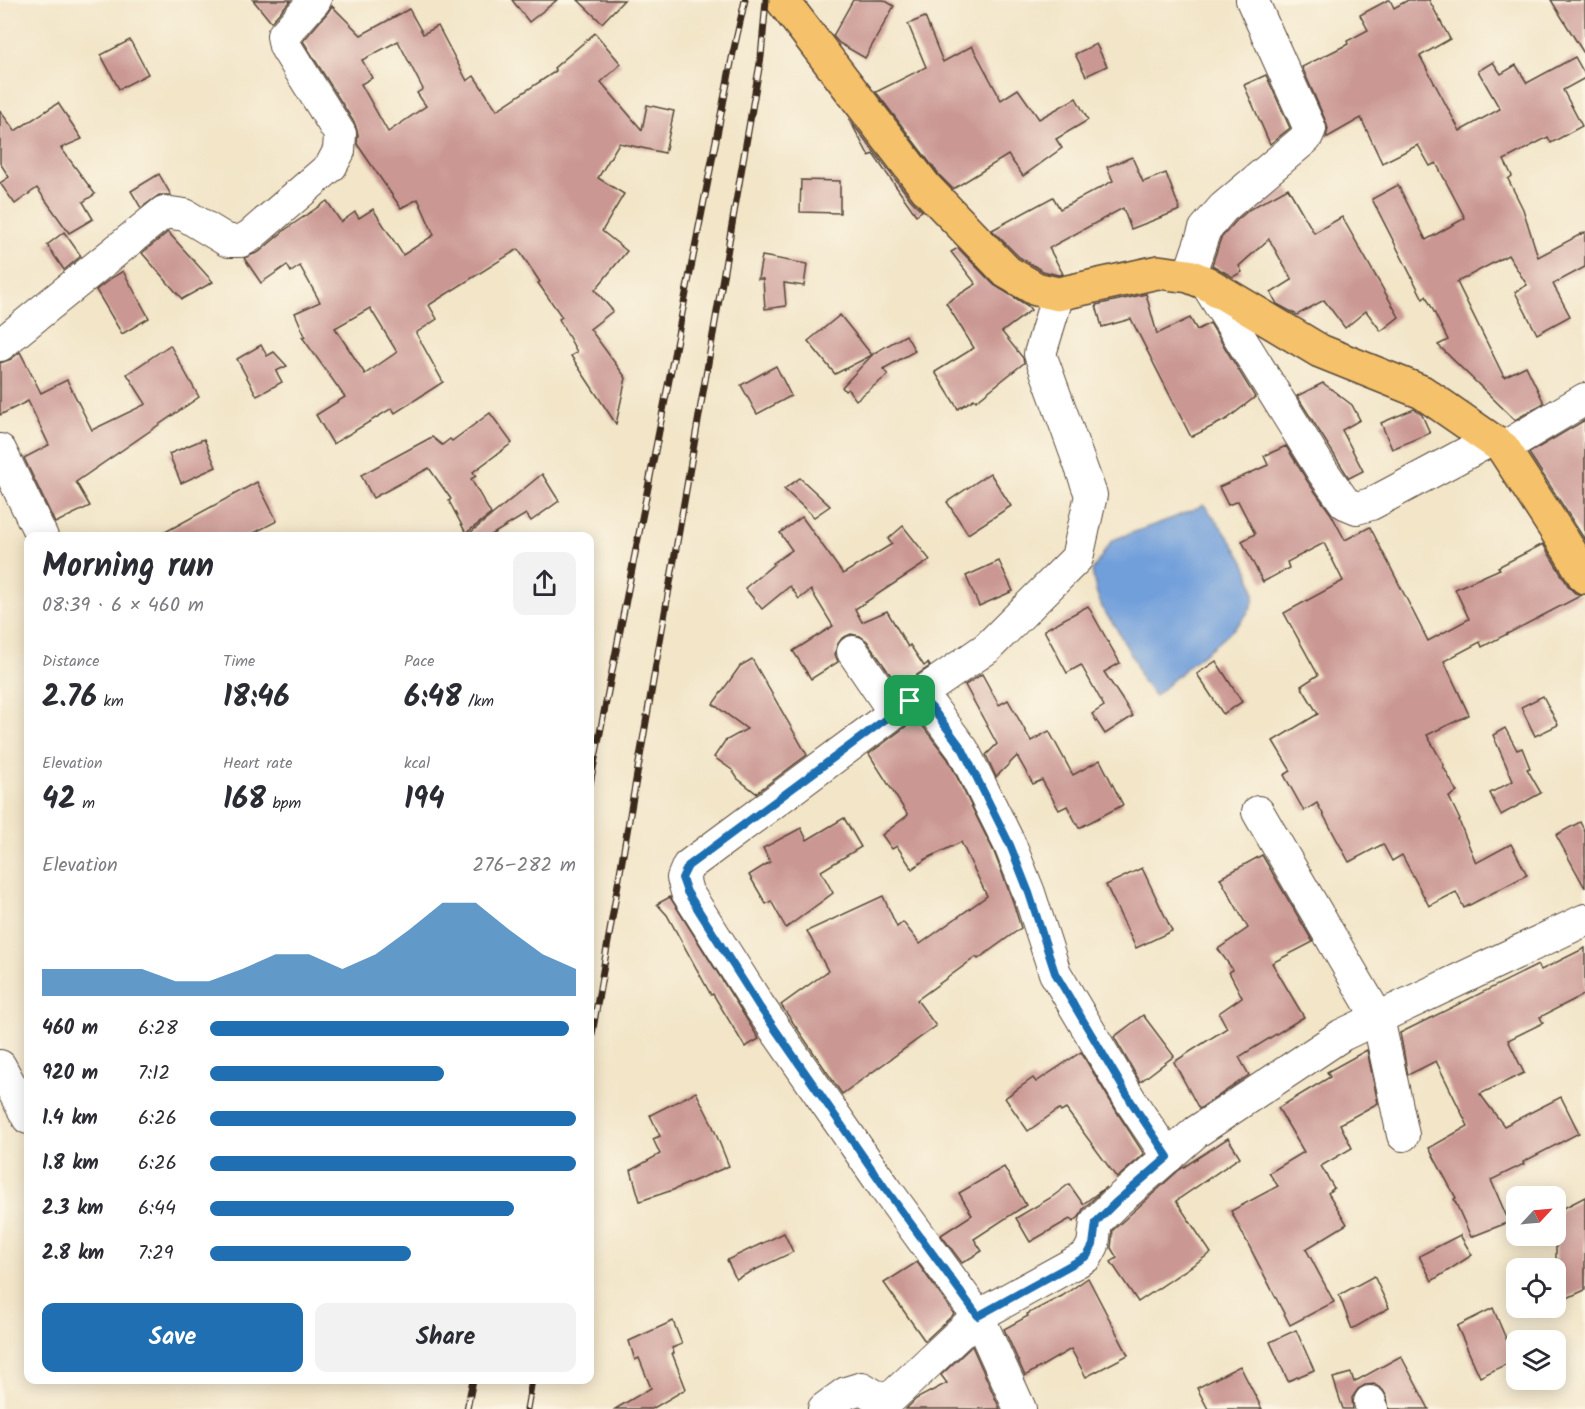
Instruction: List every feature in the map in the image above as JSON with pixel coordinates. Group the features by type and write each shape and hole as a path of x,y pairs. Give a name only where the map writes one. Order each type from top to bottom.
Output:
{"main road":[{"path":"782,0 926,188 1007,272 1036,289 1058,294 1158,272 1197,279 1320,351 1422,392 1497,444 1585,577"}],"street":[{"path":"0,345 164,212 185,215 228,241 241,242 331,166 339,151 340,134 285,46 283,36 315,0"},
{"path":"1252,0 1310,129 1306,138 1223,208 1205,230 1197,279 1345,503 1357,508 1371,504 1585,399"},
{"path":"1020,1409 978,1316 885,1188 759,1006 687,892 682,878 688,866 910,701 987,648 1077,558 1091,495 1040,354 1058,294"},
{"path":"0,450 40,532"},
{"path":"853,652 885,699 896,707 922,698 963,750 1010,845 1029,893 1055,973 1132,1103 1168,1157"},
{"path":"1258,812 1378,1018 1403,1136"},
{"path":"824,1409 846,1393 862,1388 875,1396 891,1398 978,1316 1087,1256 1093,1245 1096,1222 1196,1132 1332,1041 1585,920"},
{"path":"0,1066 24,1111"}],"water":[{"path":"1204,505 1228,536 1249,572 1253,584 1252,605 1230,633 1155,696 1142,681 1135,662 1115,626 1103,610 1092,571 1112,540"}],"building":[{"path":"253,0 291,0 271,22"},
{"path":"512,0 557,0 529,22"},
{"path":"578,0 624,0 602,23"},
{"path":"853,0 884,0 894,6 865,58 839,43 833,36"},
{"path":"1388,0 1394,8 1408,0 1429,0 1450,39 1420,56 1460,131 1500,109 1478,71 1493,62 1501,74 1516,65 1527,83 1575,57 1585,75 1585,78 1563,90 1582,126 1551,143 1548,137 1504,160 1512,176 1508,179 1523,209 1538,257 1585,232 1585,267 1553,284 1570,316 1537,334 1515,292 1527,285 1508,255 1457,282 1504,377 1526,366 1544,403 1515,420 1438,345 1448,340 1426,296 1423,299 1372,199 1398,185 1426,240 1465,218 1436,163 1430,166 1418,145 1382,163 1361,118 1326,138 1328,129 1326,122 1302,67 1348,44 1347,41 1368,30 1360,15"},
{"path":"1551,0 1585,0 1585,55"},
{"path":"332,6 361,35 409,9 423,34 438,26 467,81 474,76 497,110 556,71 554,68 595,33 621,64 601,82 642,130 647,105 674,111 665,153 619,143 598,178 624,194 602,231 627,251 595,290 613,311 590,329 626,378 616,424 571,356 577,352 559,319 562,317 518,249 429,305 437,319 416,333 443,382 395,413 392,408 333,444 316,415 345,397 302,337 305,336 295,313 320,302 300,266 291,272 287,265 261,283 244,258 259,252 286,229 327,201 341,222 355,212 359,218 373,209 403,255 434,235 418,199 401,208 357,144 358,134 355,124 303,41","holes":["398,41 423,89 417,93 426,106 388,132 361,84 372,78 362,60","370,308 397,352 365,374 335,328"]},
{"path":"925,17 943,62 972,46 1001,100 1018,89 1039,119 1076,98 1088,120 1056,139 1062,148 1023,176 1008,155 953,189 940,176 876,92 926,67 908,24"},
{"path":"130,40 148,74 119,89 101,55"},
{"path":"1096,44 1107,66 1086,76 1075,54"},
{"path":"1266,75 1290,128 1270,144 1244,85"},
{"path":"58,103 82,139 61,148 95,194 83,202 93,219 69,233 37,188 15,204 0,183 9,177 0,163 0,111 15,131"},
{"path":"849,119 922,211 916,215 873,154 869,156"},
{"path":"1132,157 1143,182 1166,173 1180,210 1131,229 1123,208 1049,248 1063,274 1043,271 1019,257 992,230 1053,197 1060,209 1113,181 1107,167"},
{"path":"159,174 171,195 159,195 141,208 131,191"},
{"path":"801,180 840,181 840,213 800,212"},
{"path":"1288,188 1314,233 1342,217 1399,317 1381,331 1366,311 1345,328 1324,300 1297,315 1277,304 1271,293 1292,280 1269,239 1239,266 1242,272 1233,277 1212,265 1221,238 1236,221 1250,209"},
{"path":"64,232 81,256 64,270 47,245"},
{"path":"168,232 213,282 182,299 142,253"},
{"path":"958,248 994,285 1031,310 1002,332 1023,358 1024,363 976,401 974,399 958,409 935,372 974,348 946,303 976,284 951,252"},
{"path":"762,256 807,264 804,286 784,283 786,306 765,309 763,279 758,279"},
{"path":"123,271 149,318 122,334 96,290"},
{"path":"1146,294 1157,334 1190,318 1197,330 1210,323 1255,397 1227,419 1191,437 1131,319 1102,327 1096,305"},
{"path":"840,315 872,355 835,374 808,341"},
{"path":"906,335 915,351 883,369 888,375 856,400 848,389 845,391 842,387 874,353"},
{"path":"170,345 199,397 76,482 90,506 55,523 24,458 49,445 28,401 0,415 0,363 20,352 41,393 67,380 92,430 146,404 127,374"},
{"path":"261,345 267,356 274,352 287,366 276,371 282,382 257,396 237,359"},
{"path":"776,366 791,396 757,414 741,385"},
{"path":"1323,383 1352,405 1360,420 1342,430 1363,471 1349,478 1297,396"},
{"path":"1414,409 1422,415 1430,433 1392,449 1381,423"},
{"path":"490,413 512,443 473,472 476,476 471,479 491,514 467,532 449,501 451,499 429,468 373,498 361,475 432,437 442,445 450,439 452,441"},
{"path":"1585,420 1585,540 1529,453"},
{"path":"204,439 216,467 181,483 169,454"},
{"path":"1286,446 1331,514 1345,540 1370,527 1428,641 1469,619 1455,589 1500,569 1498,567 1543,544 1569,587 1575,593 1582,595 1482,647 1480,642 1444,661 1469,715 1427,735 1457,792 1449,797 1476,863 1511,844 1527,875 1464,908 1456,892 1429,906 1402,855 1392,861 1383,844 1349,862 1317,803 1304,811 1284,775 1291,771 1273,741 1318,714 1301,686 1318,675 1284,613 1343,581 1324,543 1287,562 1289,568 1263,582 1242,541 1255,534 1238,501 1228,505 1219,487 1268,465 1264,456"},
{"path":"990,473 1011,506 968,534 947,502"},
{"path":"542,474 559,501 531,521 526,514 496,532 471,532"},
{"path":"800,478 830,506 814,517 784,489"},
{"path":"257,482 277,521 256,532 165,532"},
{"path":"802,517 843,574 892,544 888,539 903,526 930,560 855,609 862,622 887,611 908,647 910,645 924,666 928,663 930,666 899,687 867,641 851,634 842,638 837,645 835,654 838,662 811,679 793,651 833,626 811,590 799,599 790,586 762,609 745,588 773,563 792,550 780,533"},
{"path":"999,561 1013,591 979,606 966,576"},
{"path":"1088,606 1120,663 1104,672 1133,716 1105,734 1092,714 1104,706 1081,665 1067,673 1044,630"},
{"path":"752,659 807,755 756,793 738,779 732,770 714,757 725,741 747,729 713,704 740,666"},
{"path":"1216,661 1242,702 1223,714 1197,674"},
{"path":"982,674 999,705 1008,700 1031,741 1049,731 1073,775 1100,760 1123,805 1079,828 1067,806 1059,810 1042,780 1033,784 1017,756 996,777 986,755 997,744 965,685"},
{"path":"1543,696 1558,725 1535,736 1521,707"},
{"path":"916,719 948,759 994,852 1021,928 917,1000 936,1026 842,1094 781,1005 828,971 807,931 883,896 897,927 903,922 920,944 987,896 961,842 926,859 912,869 897,846 892,849 882,835 908,815 869,754"},
{"path":"1505,728 1517,750 1522,748 1530,768 1527,769 1541,793 1501,815 1490,793 1513,781 1493,735"},
{"path":"844,818 861,847 821,871 833,893 786,928 771,901 766,904 749,875 770,862 763,848 801,828 807,840"},
{"path":"1580,822 1585,832 1585,888 1556,835"},
{"path":"1262,855 1313,942 1272,963 1304,1017 1239,1057 1249,1075 1199,1109 1174,1062 1227,1028 1219,1013 1242,997 1229,972 1233,970 1218,949 1248,928 1220,878"},
{"path":"1142,868 1172,931 1136,948 1106,885"},
{"path":"670,897 759,1039 745,1047 713,994 711,995 667,915 657,904"},
{"path":"1585,948 1585,994 1540,1017 1543,1023 1508,1040 1524,1073 1480,1094 1504,1126 1561,1097 1579,1133 1491,1180 1506,1215 1506,1223 1471,1237 1454,1199 1456,1198 1429,1148 1468,1126 1436,1061 1408,1075 1400,1033 1538,965 1541,970"},
{"path":"1143,1015 1174,1056 1140,1082 1114,1037"},
{"path":"1367,1050 1378,1103 1340,1124 1352,1148 1321,1166 1334,1188 1328,1193 1347,1224 1306,1249 1334,1302 1290,1325 1231,1211 1278,1186 1269,1173 1304,1152 1278,1108 1330,1077 1327,1072"},
{"path":"1081,1052 1144,1154 1117,1178 1066,1109 1061,1112 1059,1109 1028,1131 1005,1098 1033,1078 1036,1082"},
{"path":"696,1092 729,1166 673,1190 640,1201 631,1170 660,1154 653,1139 660,1136 650,1115"},
{"path":"1228,1138 1240,1157 1176,1201 1211,1253 1138,1302 1111,1262 1117,1258 1111,1248 1113,1230 1179,1170"},
{"path":"1004,1167 1026,1205 974,1239 982,1251 962,1263 941,1235 972,1215 959,1193"},
{"path":"1069,1184 1083,1204 1106,1187 1073,1222 1070,1219 1030,1242 1016,1218"},
{"path":"1585,1197 1585,1290 1566,1299 1566,1258 1556,1258 1556,1246 1566,1246 1566,1207"},
{"path":"784,1233 793,1252 736,1279 727,1260"},
{"path":"1460,1235 1472,1255 1432,1281 1419,1256"},
{"path":"917,1262 954,1314 925,1341 884,1283"},
{"path":"1374,1276 1389,1308 1352,1329 1339,1295"},
{"path":"1088,1278 1128,1355 1086,1377 1071,1349 1025,1376 1004,1329 1062,1296"},
{"path":"1493,1308 1506,1339 1506,1364 1480,1377 1457,1326"},
{"path":"673,1321 682,1344 672,1348 674,1353 672,1353 686,1389 652,1409 615,1409 651,1388 639,1358 635,1360 629,1341"},
{"path":"1296,1330 1314,1370 1288,1381 1270,1342"},
{"path":"972,1346 1000,1409 906,1409 916,1399 947,1383 941,1375"},
{"path":"1401,1356 1429,1409 1389,1409 1383,1390 1374,1384 1358,1389 1352,1398 1353,1409 1343,1409 1333,1378 1351,1373 1354,1382"},
{"path":"1240,1366 1262,1409 1208,1409 1197,1388"}],"railway":[{"path":"594,764 745,0"},
{"path":"594,1023 761,57 766,0"},
{"path":"467,1409 472,1384"},
{"path":"527,1409 531,1384"}],"route":[{"path":"922,698 963,750 1010,845 1029,893 1055,973 1132,1103 1168,1157 1096,1222 1093,1245 1087,1256 978,1316 885,1188 759,1006 687,892 682,878 688,866 910,701 922,698"}]}
